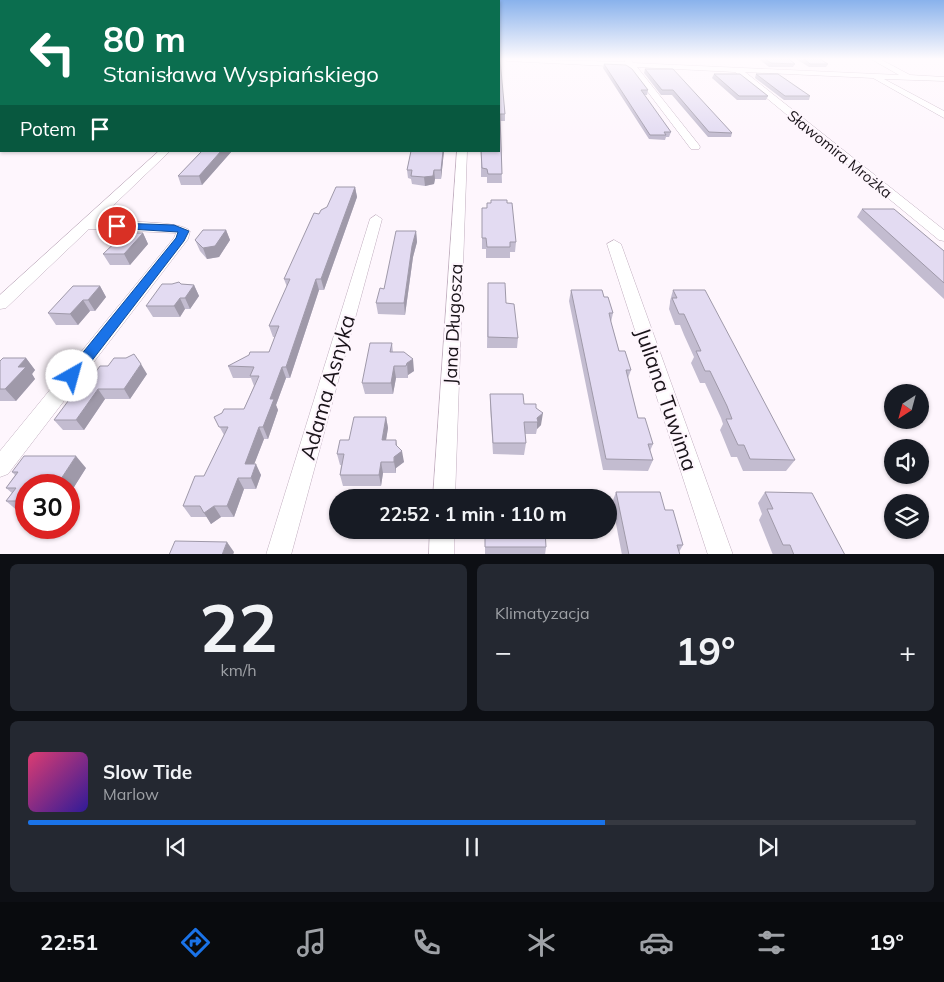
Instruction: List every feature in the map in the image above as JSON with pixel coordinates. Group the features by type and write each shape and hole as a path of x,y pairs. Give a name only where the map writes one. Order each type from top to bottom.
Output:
{"street":[{"path":"647,85 695,147"},
{"name":"Sławomira Mrożka","path":"754,85 944,237"},
{"path":"890,85 944,115"},
{"path":"0,304 164,152"},
{"name":"Jana Długosza","path":"444,489 462,152"},
{"name":"Adama Asnyka","path":"278,554 376,219"},
{"path":"0,467 181,239 184,231 174,228 85,225"},
{"name":"Juliana Tuwima","path":"614,244 721,554"},
{"path":"441,554 442,539"}],"building":[{"path":"500,85 502,85 505,114 500,114"},
{"path":"618,85 644,85 648,90 641,90 671,132 664,132 666,135 650,135"},
{"path":"658,85 688,85 732,133 709,132 673,90 662,90"},
{"path":"726,85 754,85 768,96 739,96"},
{"path":"770,85 794,85 810,96 785,96"},
{"path":"500,114 502,174 488,174 487,169 482,168 481,152 500,152"},
{"path":"201,152 220,152 199,176 178,176"},
{"path":"411,152 443,152 441,170 434,170 433,176 411,176 412,170 407,170"},
{"path":"336,187 355,187 321,279 316,279 286,367 282,367 270,399 274,399 263,427 259,427 245,464 256,464 251,478 238,478 227,506 214,506 204,513 200,506 183,506 195,476 204,476 228,427 219,427 214,417 222,413 224,409 244,409 259,376 250,376 254,367 228,366 249,355 250,352 269,352 279,326 269,326 290,279 284,279 314,213 319,214 321,210 327,207"},
{"path":"491,200 507,200 507,203 512,203 516,242 510,242 510,247 487,247 486,238 482,238 482,208 487,208 487,203 491,203"},
{"path":"862,209 894,209 944,251 944,283"},
{"path":"203,230 226,230 215,246 203,248 195,240"},
{"path":"396,231 416,231 404,303 376,303 380,288 384,289"},
{"path":"125,233 143,233 124,254 103,254"},
{"path":"179,282 181,284 194,285 185,298 180,298 174,306 146,306 162,284"},
{"path":"488,283 505,283 506,303 514,304 518,338 488,337"},
{"path":"73,286 100,286 88,300 83,300 70,314 48,313"},
{"path":"571,290 602,290 604,297 608,297 613,313 609,313 619,351 625,351 631,370 626,370 638,418 645,418 653,444 648,444 653,460 606,459"},
{"path":"673,290 705,290 795,460 750,459 744,445 738,445 726,419 732,419 727,406 710,371 705,371 696,351 701,351 684,314 679,314 672,298 677,298"},
{"path":"370,343 392,343 390,352 404,352 413,359 406,366 394,366 391,383 362,383"},
{"path":"134,354 141,364 124,389 98,389 76,420 54,420 86,377 92,377 100,366 108,366 114,358 126,358"},
{"path":"3,358 26,358 18,367 26,367 5,389 0,389 0,361"},
{"path":"490,394 523,394 524,404 536,404 536,408 543,413 537,418 538,422 524,422 526,443 493,443"},
{"path":"354,417 386,417 382,440 396,440 396,445 402,451 394,457 394,462 381,462 379,475 340,475 344,454 337,454 340,440 349,440"},
{"path":"24,456 76,456 64,474 16,474 18,472 12,472"},
{"path":"15,476 15,488 6,488"},
{"path":"15,489 15,501 6,501"},
{"path":"617,492 660,492 665,510 673,510 683,545 677,545 680,554 629,554"},
{"path":"765,492 812,493 844,554 794,554 790,545 783,545 767,509 773,509"},
{"path":"485,539 546,539 546,547 485,547"},
{"path":"175,541 227,542 222,554 169,554"}],"route":[{"path":"72,376 181,239 184,231 174,228 117,226"}]}
